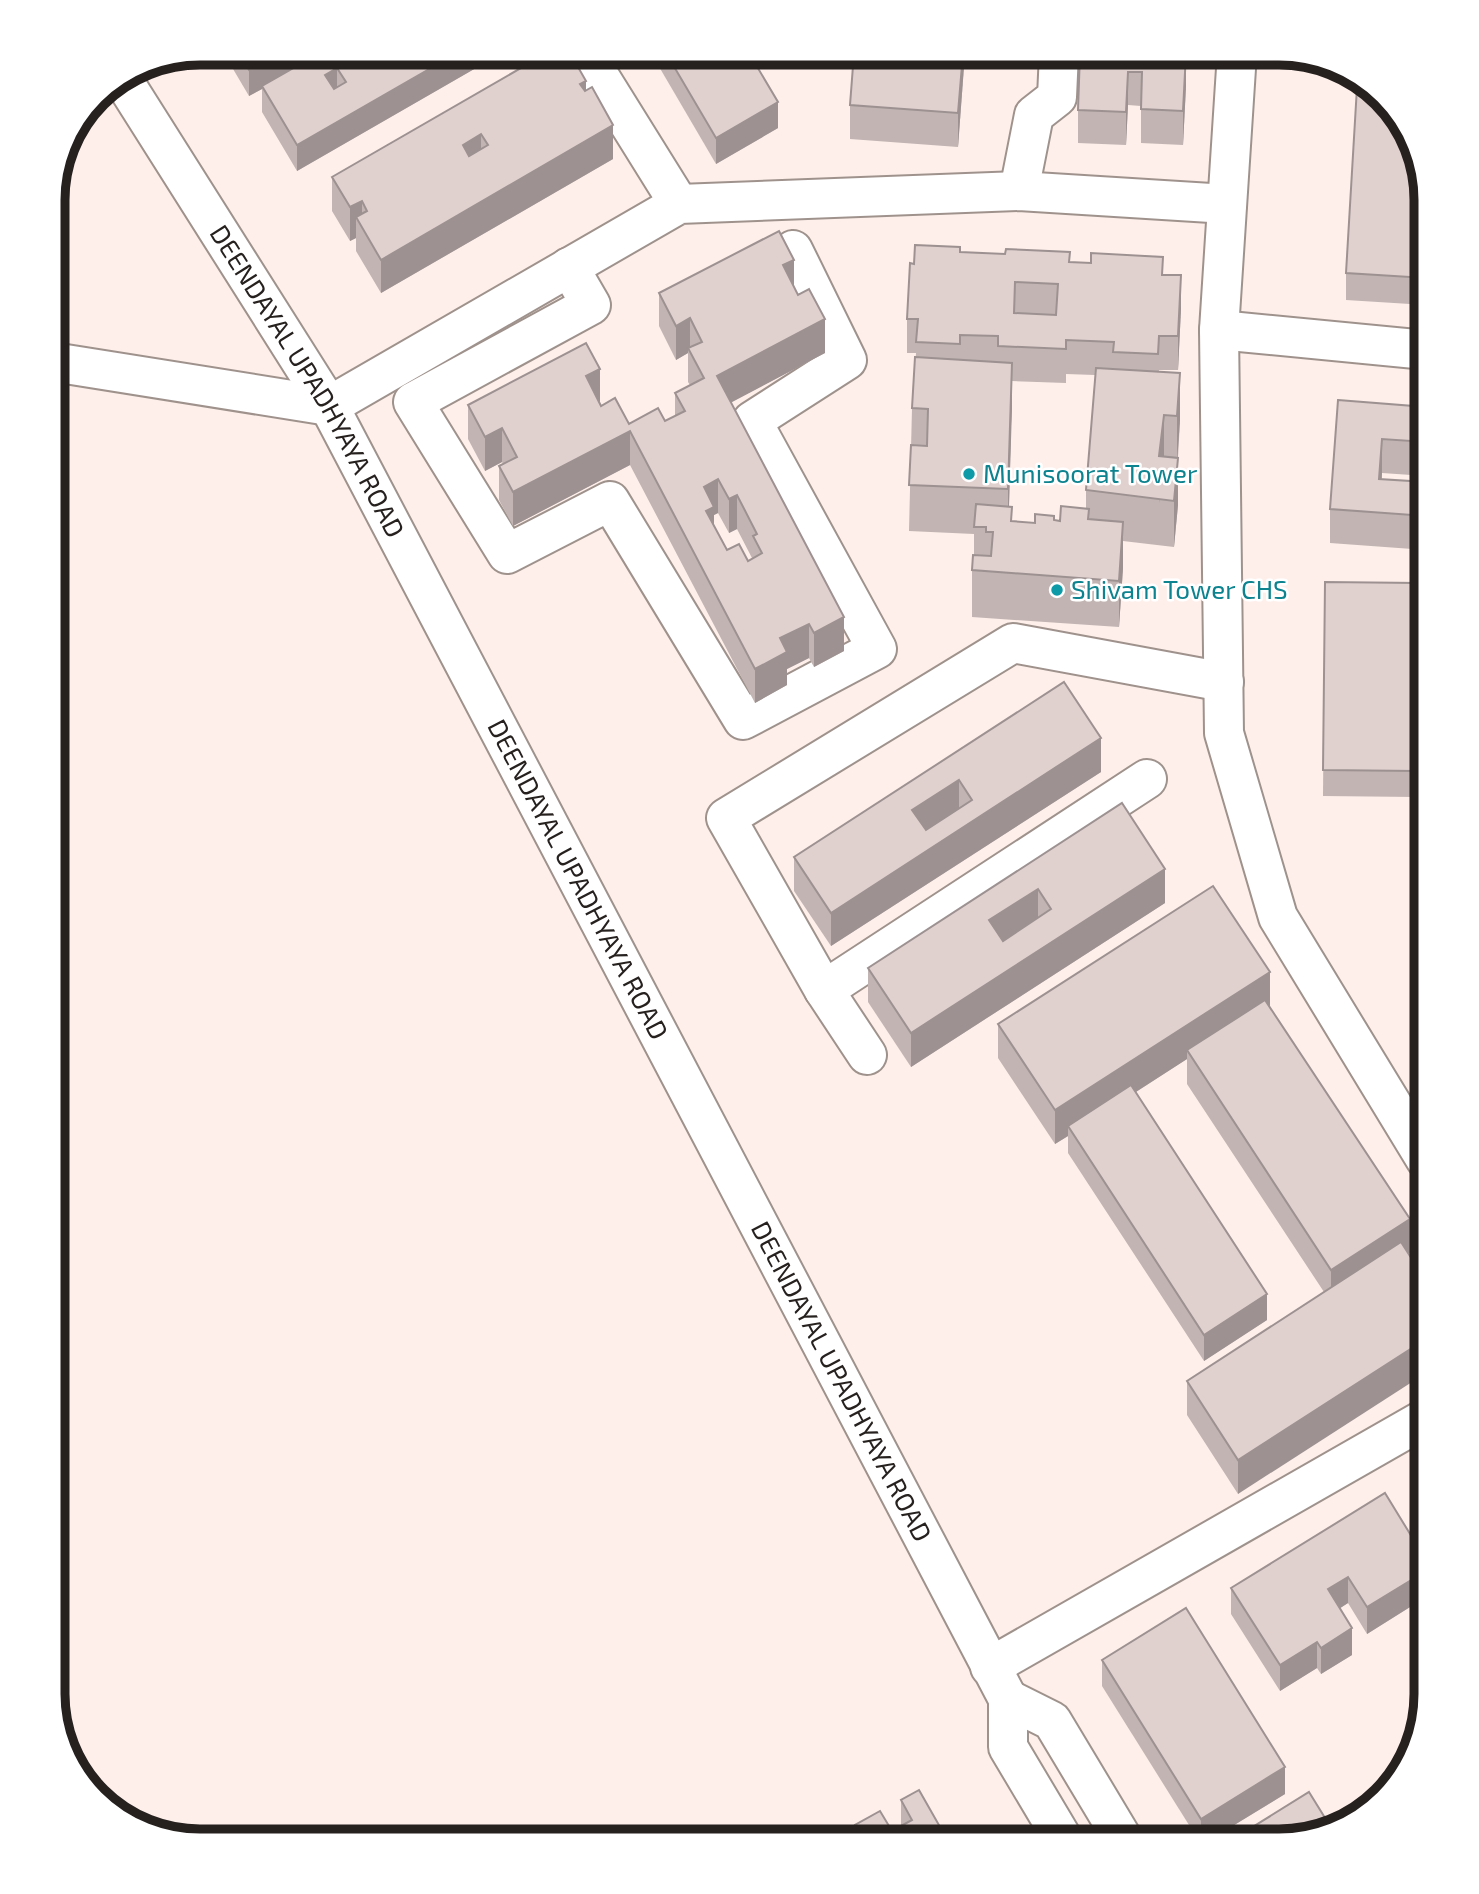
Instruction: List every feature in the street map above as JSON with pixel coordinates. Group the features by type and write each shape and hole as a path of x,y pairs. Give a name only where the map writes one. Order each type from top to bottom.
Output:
{"street":[{"path":"592,65 679,204"},
{"path":"1019,191 1034,115 1057,97 1058,65"},
{"path":"1236,65 1219,330 1224,733 1278,917 1414,1140"},
{"name":"DEENDAYAL UPADHYAYA ROAD","path":"126,86 329,406 999,1683 1008,1747 1056,1829"},
{"path":"65,364 329,406 679,204 1019,191 1227,204"},
{"path":"569,267 591,305 413,402 507,554 610,501 743,720 877,649 752,421 847,360 793,250"},
{"path":"1219,330 1414,349"},
{"path":"867,1055 824,990 726,818 1013,643 1224,682"},
{"path":"824,990 1147,779"},
{"path":"1116,1829 1052,1721 999,1683 1414,1425"},
{"path":"1008,1747 1052,1721"}],"building":[{"path":"299,65 436,65 297,145 262,86","holes":["337,68 346,82 334,89 325,75"]},
{"path":"526,65 577,65 586,81 580,84 585,91 592,87 613,125 381,260 356,217 367,211 362,201 350,207 332,177","holes":["481,134 488,145 469,156 463,145"]},
{"path":"673,65 756,65 778,102 716,138"},
{"path":"853,65 962,65 958,113 850,105"},
{"path":"1080,65 1185,65 1183,111 1141,109 1142,72 1128,72 1126,112 1078,110"},
{"path":"1357,90 1368,98 1392,125 1407,156 1414,191 1414,277 1346,273"},
{"path":"779,231 794,260 783,265 798,295 809,289 825,319 717,376 844,617 814,633 809,624 780,638 787,652 755,669 630,431 513,492 499,466 517,457 502,428 485,437 468,405 586,343 600,369 586,376 601,406 615,398 629,424 658,408 665,421 685,411 675,393 704,378 688,348 702,342 690,318 676,326 659,293","holes":["718,479 729,499 737,495 757,534 753,536 762,553 748,561 739,544 727,550 706,511 714,507 704,487"]},
{"path":"915,245 960,247 960,252 1005,254 1006,249 1070,252 1069,262 1091,263 1091,253 1163,257 1162,275 1181,275 1178,336 1159,336 1158,354 1113,352 1114,342 1066,340 1066,349 998,346 998,336 960,335 960,344 916,342 918,319 907,319 910,263 914,264","holes":["1015,282 1058,284 1056,315 1014,313"]},
{"path":"915,357 1012,363 1008,489 909,485 911,445 927,446 928,409 912,408"},
{"path":"1096,368 1180,373 1177,416 1164,415 1159,456 1178,458 1174,501 1086,490"},
{"path":"1338,400 1414,406 1414,441 1382,439 1379,479 1414,481 1414,515 1330,509"},
{"path":"976,504 1012,507 1011,521 1035,523 1035,514 1054,516 1054,520 1060,521 1061,506 1089,509 1088,519 1123,522 1119,581 972,570 973,555 991,556 993,532 986,532 986,527 974,527"},
{"path":"1325,582 1414,583 1414,771 1323,770"},
{"path":"1064,682 1101,738 831,913 794,857","holes":["959,780 972,800 926,830 912,810"]},
{"path":"1122,803 1165,869 911,1033 868,968","holes":["1038,889 1051,909 1003,941 989,920"]},
{"path":"1213,886 1270,972 1055,1110 998,1024"},
{"path":"1265,1000 1410,1219 1331,1270 1187,1050"},
{"path":"1131,1085 1267,1294 1204,1335 1068,1126"},
{"path":"1401,1242 1414,1262 1414,1347 1238,1460 1187,1381"},
{"path":"1385,1493 1414,1540 1414,1578 1367,1607 1348,1577 1328,1589 1352,1628 1321,1648 1317,1642 1280,1665 1231,1588"},
{"path":"1186,1608 1285,1767 1201,1819 1102,1660"},
{"path":"919,1790 941,1829 896,1829 912,1820 901,1800"},
{"path":"1309,1792 1327,1821 1297,1828 1249,1829"},
{"path":"880,1811 891,1829 857,1829 855,1825"}],"place":[{"name":"Munisoorat Tower","path":"969,474"},
{"name":"Shivam Tower CHS","path":"1057,590"}]}
